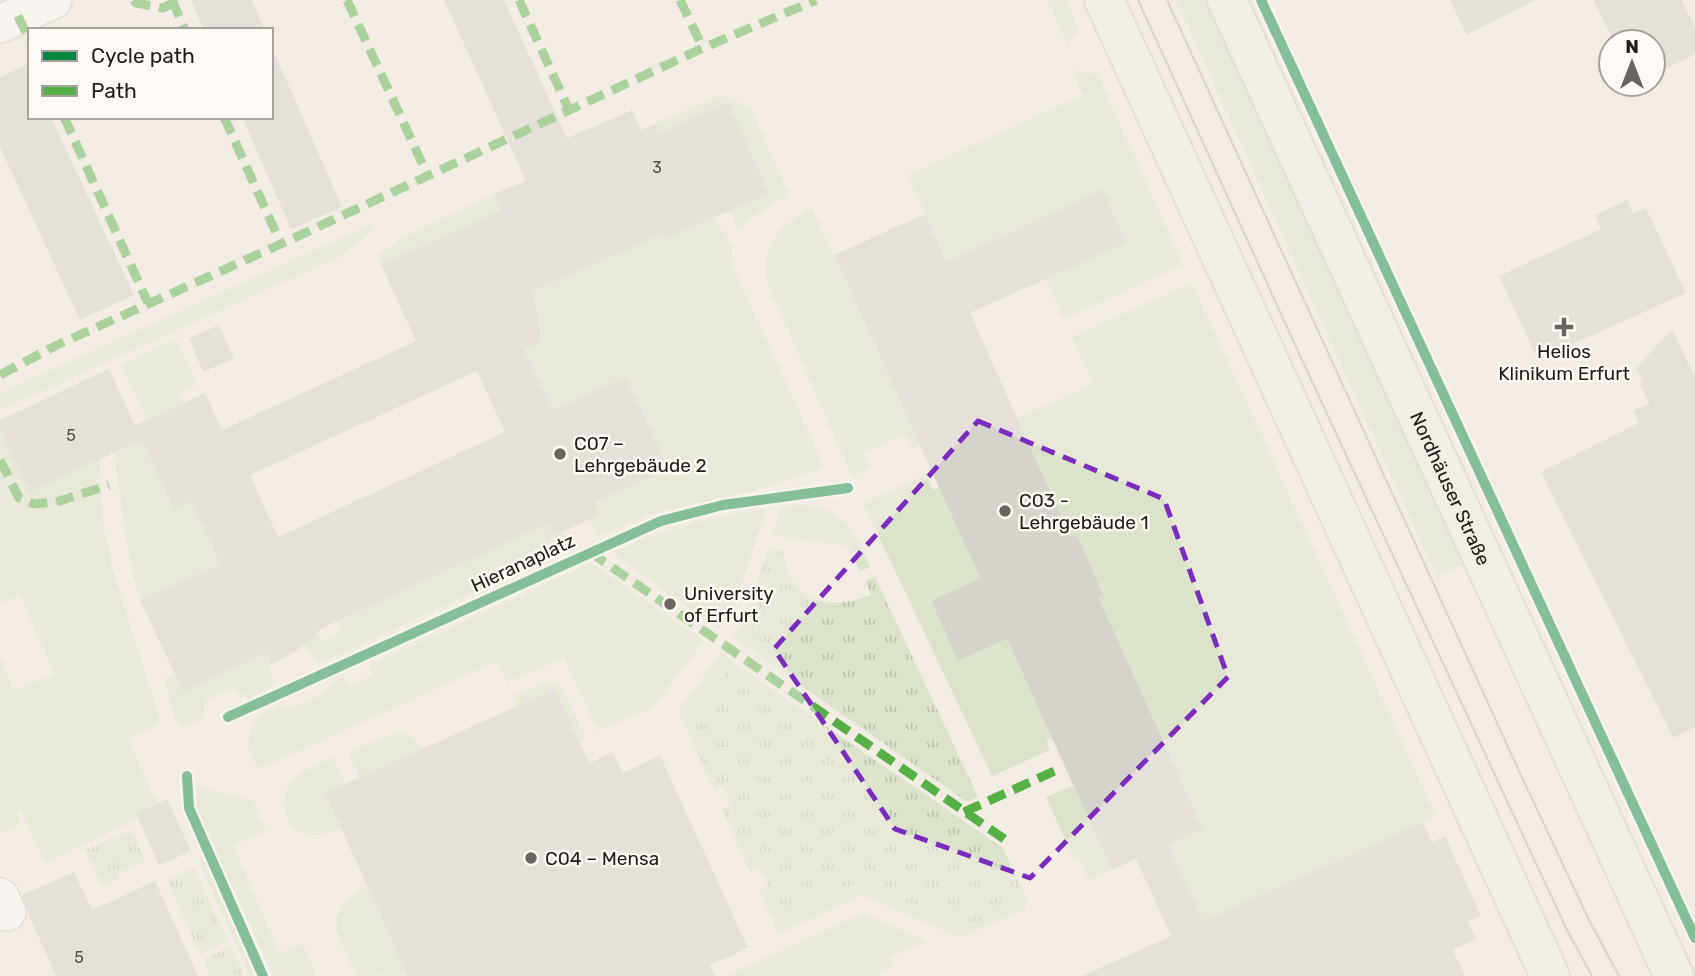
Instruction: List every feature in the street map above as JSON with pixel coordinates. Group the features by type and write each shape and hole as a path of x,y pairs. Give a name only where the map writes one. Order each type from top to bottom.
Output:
{"main road":[{"path":"1104,0 1550,976"},
{"name":"Nordhäuser Straße","path":"1227,0 1674,976"}],"street":[{"path":"0,24 53,0"}],"highlighted area":[{"path":"978,421 1164,499 1228,677 1030,878 895,829 774,649"}],"green space":[{"path":"1047,0 1066,0 1079,28 1067,44"},
{"path":"1176,0 1206,0 1463,564 1437,577"},
{"path":"1072,70 1098,75 1183,265 1064,319 1046,279 1126,242 1103,190 946,260 908,175 1083,95"},
{"path":"722,95 751,108 789,196 761,211 738,232 731,210 727,102 659,133 655,124"},
{"path":"494,194 501,210 381,265 378,256 400,239"},
{"path":"812,208 920,446 912,449 905,434 863,453 870,468 852,477 766,280 768,255 776,236 791,221"},
{"path":"715,218 731,247 732,265 823,468 752,491 656,512 598,536 590,519 600,515 595,502 669,468 626,377 553,411 524,349 530,272 571,274 663,234 666,239"},
{"path":"374,223 376,228 341,256 0,410 0,393"},
{"path":"1192,283 1436,816 1203,921 1168,845 1203,828 1099,598 1104,595 1077,535 1071,537 1018,418 1093,384 1072,337"},
{"path":"176,339 197,384 180,392 185,402 147,419 121,365"},
{"path":"0,429 29,492 99,460 103,523 114,574 160,724 128,738 157,804 136,814 138,819 45,863 21,811 17,813 21,824 0,833 0,657 14,690 54,674 20,595 0,604"},
{"path":"142,440 173,509 191,502 220,564 140,600 124,527 115,452"},
{"path":"926,475 933,490 939,487 980,578 931,601 958,661 1007,639 1052,737 1046,740 1050,750 992,776 863,503"},
{"path":"801,505 829,511 846,523 859,542 870,567 860,571 848,546 772,535 781,508"},
{"path":"766,509 733,611 719,630 615,555 616,551 671,530 727,515"},
{"path":"548,524 554,536 564,531 572,547 319,664 303,645 316,630 322,642 342,632 337,621"},
{"path":"768,548 783,551 787,569 794,582 802,592 813,599 839,603 871,595 865,581 875,577 978,797 967,802 732,637 746,618"},
{"path":"591,563 704,641 653,707 598,731 564,658 507,682 497,661 261,768 252,758 248,746 250,733 258,718 267,711 280,705 282,708 308,702 325,691 330,686 329,683 344,676 349,686 373,675 369,665"},
{"path":"266,653 274,686 249,698 233,688 206,700 203,718 184,727 175,720 164,679 174,675 183,692"},
{"path":"721,653 734,663 686,728 678,711"},
{"path":"734,663 1003,848 1029,904 1024,905 1026,909 972,932 860,881 773,921 759,891 768,887 759,868 750,871 722,809 731,804 723,787 714,791 686,728"},
{"path":"546,682 562,686 586,738 579,741 555,690 517,706 513,696"},
{"path":"397,732 408,733 423,749 359,778 348,752"},
{"path":"333,757 345,784 325,794 341,828 321,835 309,835 294,827 285,814 286,790 300,774"},
{"path":"1073,785 1112,870 1089,880 1078,857 1074,859 1046,797"},
{"path":"197,786 253,801 266,831 233,846 280,953 303,944 317,976 274,976 196,808"},
{"path":"132,830 146,861 117,874 119,879 102,886 85,850"},
{"path":"204,859 257,976 250,976 199,862"},
{"path":"194,868 228,942 200,954 167,880"},
{"path":"860,881 972,932 959,937 862,895 778,934 773,921"},
{"path":"368,887 408,975 357,976 344,949 339,937 337,915 352,896"},
{"path":"863,913 926,941 890,957 893,967 874,976 727,976"},
{"path":"231,947 244,976 210,976 203,960"}],"building":[{"path":"191,0 252,0 264,28 203,28"},
{"name":"C07 – Lehrgebäude 2","path":"444,0 504,0 567,138 632,110 641,130 655,124 659,133 728,102 769,194 665,239 663,234 533,291 541,341 524,349 553,410 626,377 669,469 595,502 600,515 553,536 548,524 322,628 298,650 271,665 266,653 183,692 140,600 220,564 191,502 174,510 135,425 205,393 222,430 416,341 381,265 501,210 494,194 526,181","holes":["477,371 505,432 278,537 250,475"]},
{"path":"1450,0 1535,0 1467,35"},
{"path":"1593,0 1681,0 1695,27 1695,54 1667,68 1667,28 1607,28"},
{"path":"273,50 342,207 291,229 243,119 273,119"},
{"path":"28,64 28,119 52,119 134,295 80,320 0,147 0,77"},
{"name":"C03 - Lehrgebäude 1","path":"1103,190 1126,243 970,313 1071,537 1077,535 1104,596 1099,598 1203,829 1168,845 1203,921 1423,822 1432,842 1445,836 1481,916 1468,921 1476,939 1453,950 1465,976 1082,976 1171,936 1136,859 1112,870 1007,639 958,661 931,601 980,578 834,255 925,214 946,261"},
{"path":"1627,200 1633,214 1646,208 1686,293 1538,360 1499,276 1601,229 1595,215"},
{"path":"219,325 234,359 203,372 189,338"},
{"path":"1672,329 1695,377 1695,727 1673,738 1541,472 1639,423 1633,411 1649,403 1636,368"},
{"path":"109,369 142,440 29,492 0,429 0,420"},
{"name":"C04 – Mensa","path":"555,689 589,763 613,752 623,773 660,755 748,948 710,965 715,976 408,976 325,793"},
{"path":"167,799 191,851 159,865 136,814"},
{"path":"74,872 92,910 155,881 198,976 56,976 22,895"}],"tram line":[{"path":"1138,0 1567,930 1592,976"},
{"path":"1167,0 1519,771 1589,920 1619,976"}],"marked path":[{"path":"134,0 136,3 163,8 173,3"},
{"path":"172,0 184,28"},
{"path":"347,0 428,176"},
{"path":"519,0 569,110"},
{"path":"680,0 703,48"},
{"path":"0,375 55,346 703,48 816,0"},
{"path":"18,16 28,37"},
{"path":"65,119 148,303"},
{"path":"225,119 281,244"},
{"path":"0,460 19,498 34,504 56,502 109,485"},
{"path":"590,552 1010,843"},
{"path":"964,812 1059,769"}],"cycle path":[{"path":"1261,0 1695,938"},
{"name":"Hieranaplatz","path":"228,717 661,521 723,505 848,488"},
{"path":"187,776 189,808 263,976"}],"place":[{"name":"Helios Klinikum Erfurt","path":"1564,327"},
{"name":"C07 – Lehrgebäude 2","path":"560,454"},
{"name":"C03 - Lehrgebäude 1","path":"1005,511"},
{"name":"University of Erfurt","path":"670,604"},
{"name":"C04 – Mensa","path":"531,858"}]}
